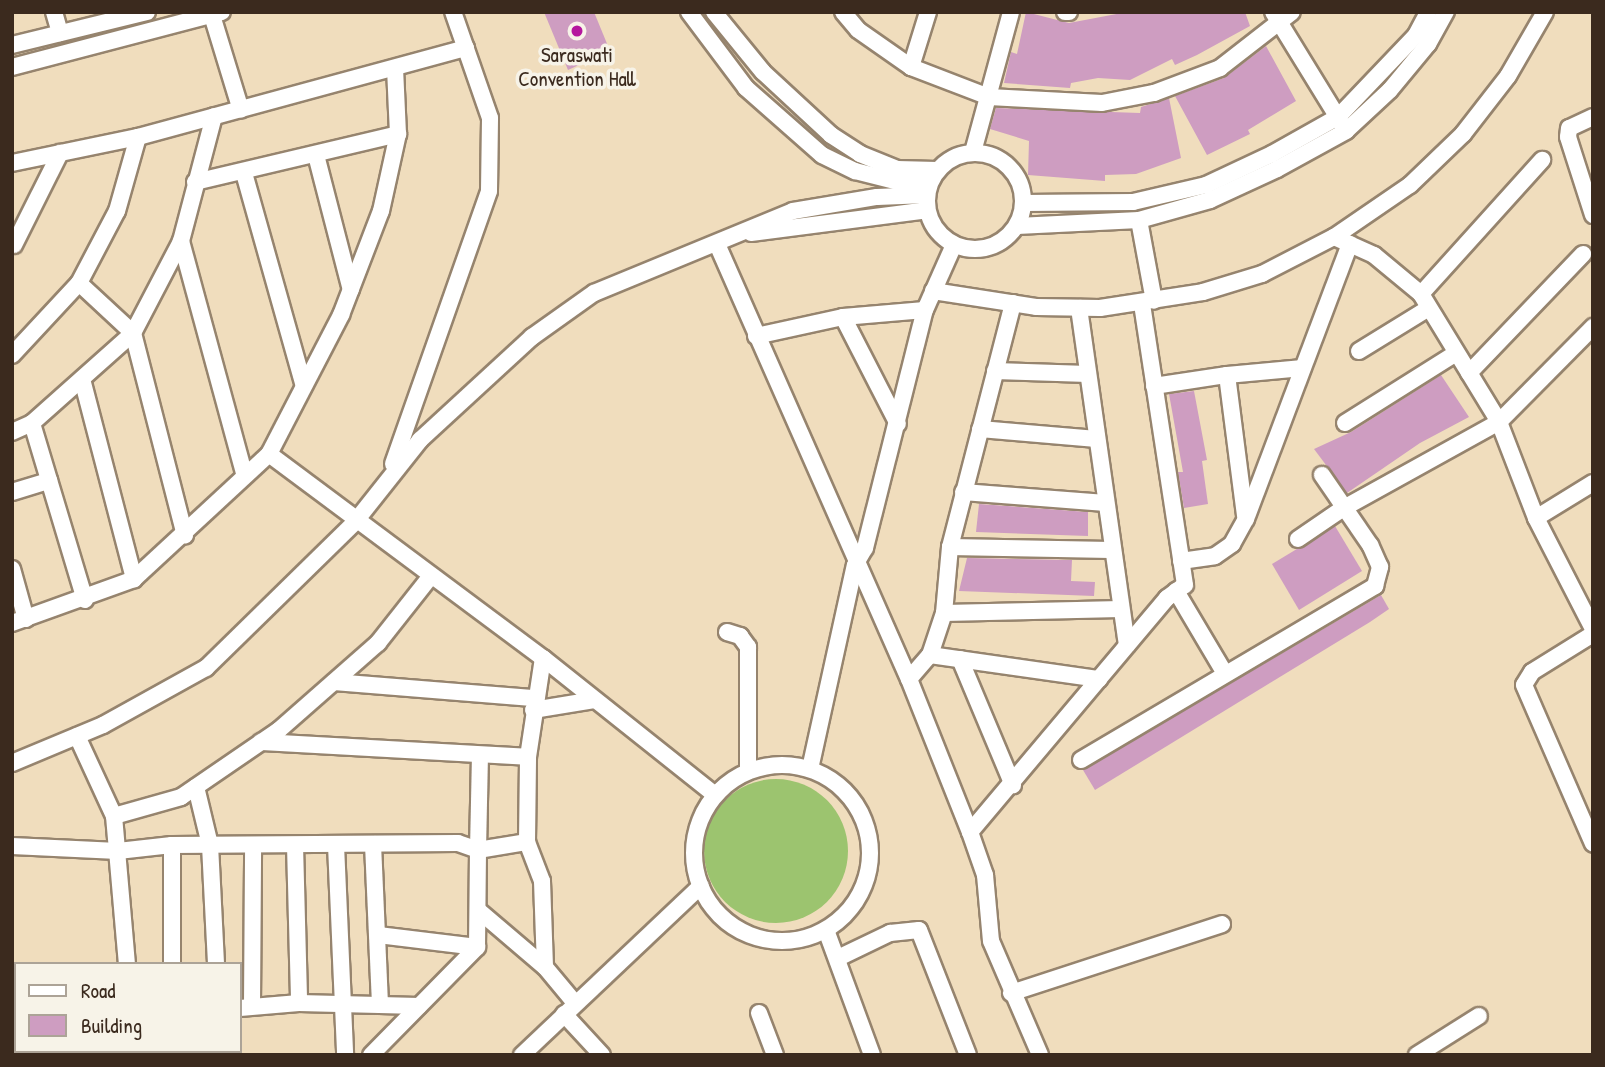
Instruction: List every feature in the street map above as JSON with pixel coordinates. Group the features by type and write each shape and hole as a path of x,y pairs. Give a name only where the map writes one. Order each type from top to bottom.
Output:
{"street":[{"path":"54,12 60,33"},
{"path":"12,45 147,12"},
{"path":"390,473 489,191 490,118 453,12"},
{"path":"689,12 746,88 822,155 855,171 930,189"},
{"path":"714,12 763,72 831,135 860,154 897,169 930,189"},
{"path":"843,12 858,30 911,67 989,97 1102,103 1154,93 1220,68 1276,18 1292,12"},
{"path":"911,67 928,12"},
{"path":"973,152 1011,12"},
{"path":"1024,203 1082,206 1133,202 1206,185 1342,124 1416,35 1428,12"},
{"path":"1017,226 1139,220 1210,200 1342,124 1390,90 1428,44 1446,12"},
{"path":"933,291 1013,303 1079,308 1148,302 1262,274 1334,237 1410,185 1463,134 1508,76 1545,12"},
{"path":"12,67 215,13 241,110"},
{"path":"1276,18 1342,124"},
{"path":"12,163 138,137 466,48"},
{"path":"12,569 19,621 85,600 134,579 185,535 244,473 269,454 351,290 381,211 398,134 395,68"},
{"path":"12,432 32,423 133,333 181,241 214,116"},
{"path":"1593,117 1569,128 1568,137 1593,215"},
{"path":"195,182 244,173 398,134"},
{"path":"12,355 79,284 117,211 138,137"},
{"path":"973,152 989,154 1014,173 1024,203 1017,226 996,245 968,249 954,245 937,230 930,189 947,160 973,152"},
{"path":"13,245 60,153"},
{"path":"316,155 351,290"},
{"path":"1359,351 1425,301 1542,160"},
{"path":"244,173 304,386"},
{"path":"12,763 77,736 206,668 355,522 390,473 420,440 532,337 584,300 646,268 717,244 793,211 930,189"},
{"path":"970,832 1013,785 1127,645 1185,585 1154,386 1139,220"},
{"path":"1334,237 1374,255 1425,301 1499,422 1536,518 1593,631 1532,672 1524,685 1593,844"},
{"path":"181,241 244,473"},
{"path":"717,244 855,565 909,679 970,832 985,875 991,941 1034,1053"},
{"path":"1181,561 1215,556 1232,544 1246,519 1350,244"},
{"path":"810,769 855,565 866,548 925,310 954,245"},
{"path":"1469,373 1583,254"},
{"path":"79,284 133,333 185,535"},
{"path":"909,679 930,655 944,613 950,547 1013,303"},
{"path":"1079,308 1111,550 1127,645"},
{"path":"756,336 843,317 925,310"},
{"path":"843,317 898,424"},
{"path":"1298,539 1342,509 1499,422 1593,327"},
{"path":"1345,423 1456,353"},
{"path":"1154,386 1227,375 1303,368"},
{"path":"995,371 1088,374"},
{"path":"1227,375 1246,519"},
{"path":"82,379 134,579"},
{"path":"32,423 85,600"},
{"path":"980,429 1097,439"},
{"path":"269,454 355,522 543,658 715,795"},
{"path":"1081,760 1224,672 1375,586 1380,567 1370,544 1342,509 1322,475"},
{"path":"12,492 49,481"},
{"path":"1536,518 1593,483"},
{"path":"963,492 1106,503"},
{"path":"950,547 1111,550"},
{"path":"114,816 181,797 261,742 378,643 431,576"},
{"path":"1176,592 1224,672"},
{"path":"944,613 1121,609"},
{"path":"727,632 740,636 748,647 748,771"},
{"path":"930,655 1099,679"},
{"path":"543,658 528,757 527,842 542,881 545,967"},
{"path":"960,659 1013,785"},
{"path":"334,682 534,704 594,700"},
{"path":"77,736 114,816 127,962"},
{"path":"261,742 528,757"},
{"path":"371,1055 477,947 480,755"},
{"path":"769,765 810,769 833,780 851,798 864,820 870,844 869,870 861,894 846,914 826,930 778,941 754,937 713,908 701,886 695,838 715,795 748,771 769,765"},
{"path":"196,787 210,845 216,962"},
{"path":"12,846 118,851 172,845 458,843 478,850 527,842"},
{"path":"373,844 380,1005"},
{"path":"172,845 172,962"},
{"path":"253,845 246,1007 299,1003 419,1006"},
{"path":"295,845 299,1003"},
{"path":"336,845 345,1055"},
{"path":"522,1055 701,886"},
{"path":"478,910 545,967 601,1055"},
{"path":"1011,993 1223,924"},
{"path":"826,930 872,1055"},
{"path":"838,957 890,933 919,930 968,1055"},
{"path":"378,935 477,947"},
{"path":"759,1013 775,1055"},
{"path":"1417,1055 1479,1016"}],"green space":[{"path":"776,779 804,784 827,800 843,823 848,851 843,879 827,902 804,918 776,923 748,918 725,902 709,879 704,851 709,823 725,800 748,784"}],"building":[{"name":"Saraswati Convention Hall","path":"544,12 594,12 610,51 568,70"},
{"path":"1026,12 1069,23 1127,12 1245,12 1250,26 1175,65 1172,59 1130,80 1098,78 1071,83 1070,88 1004,83 1011,52 1017,54"},
{"path":"1266,46 1296,101 1248,130 1250,134 1207,155 1175,96 1224,78"},
{"path":"1169,98 1181,158 1136,174 1105,175 1105,181 1028,175 1029,141 990,129 996,108 1140,113 1141,107"},
{"path":"1441,375 1469,417 1420,443 1347,493 1314,449 1351,432"},
{"path":"1194,391 1207,460 1202,461 1208,504 1184,508 1178,472 1183,472 1169,394"},
{"path":"979,504 1088,512 1088,536 976,532"},
{"path":"1335,526 1362,571 1299,610 1272,564"},
{"path":"967,558 1072,560 1071,581 1095,582 1094,596 959,591"},
{"path":"1381,595 1389,609 1370,622 1095,790 1083,770"}],"place":[{"name":"Saraswati Convention Hall","path":"577,31"}]}
